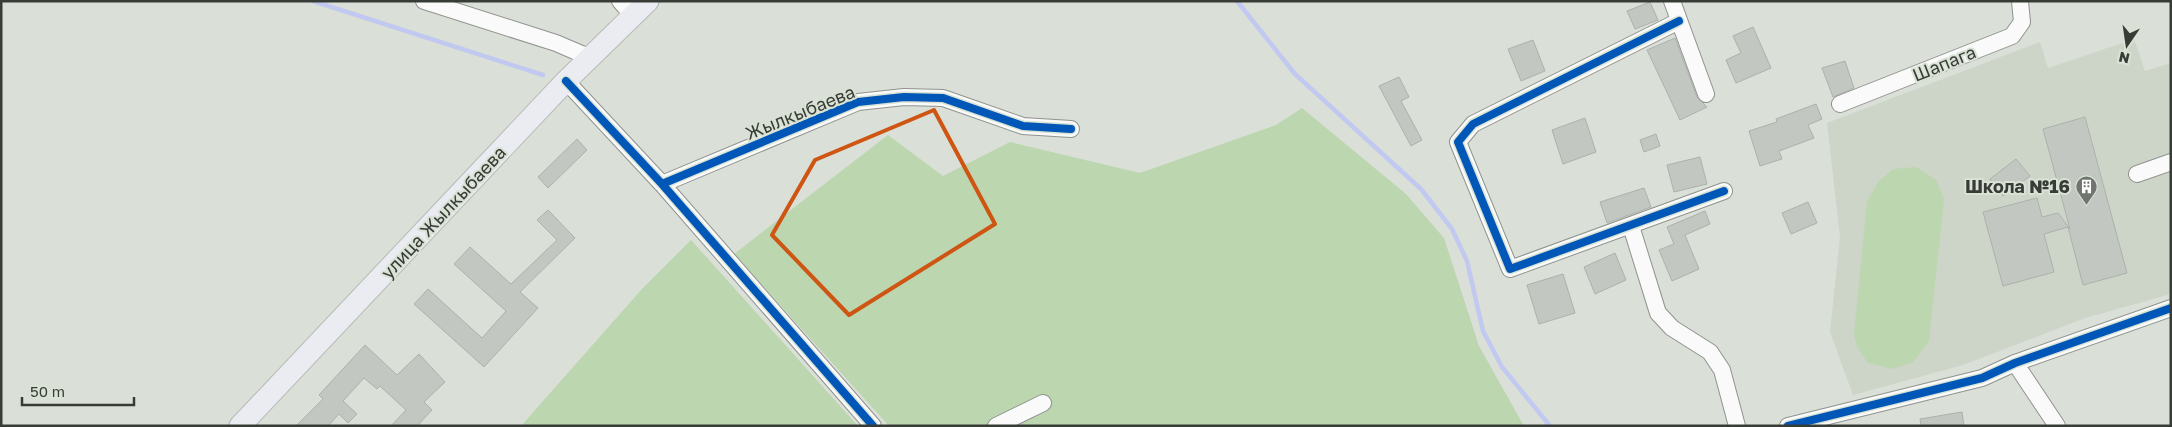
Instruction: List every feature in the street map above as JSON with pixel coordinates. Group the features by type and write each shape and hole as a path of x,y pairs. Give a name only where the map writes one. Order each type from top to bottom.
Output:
{"main road":[{"name":"улица Жылкыбаева","path":"240,426 566,81 591,58 634,6"}],"street":[{"path":"424,1 556,43 591,58"},
{"path":"1672,1 1706,94"},
{"name":"Шапага","path":"1840,104 2012,36 2022,22 2020,1"},
{"path":"1679,21 1473,124 1458,142 1510,269 1724,191"},
{"path":"566,81 662,184 873,426"},
{"name":"Жылкыбаева","path":"662,184 858,102 904,97 943,98 1023,126 1071,129"},
{"path":"2137,174 2171,162"},
{"path":"1631,226 1658,313 1672,328 1710,352 1722,370 1737,426"},
{"path":"1788,426 1847,419 1982,378 2015,362 2171,308"},
{"path":"2015,362 2057,426"},
{"path":"996,426 1043,404"}],"highlighted area":[{"path":"934,110 995,224 849,315 772,235 815,160"}],"shaded area":[{"path":"2134,39 2145,71 2171,63 2171,294 2085,318 1963,365 1853,395 1830,332 1840,237 1827,123 2040,42 2048,68"}],"green space":[{"path":"1302,108 1406,194 1444,238 1479,346 1524,426 889,426 734,254 888,135 943,176 1010,142 1140,173 1276,125"},
{"path":"1916,167 1936,180 1944,199 1929,341 1913,362 1893,369 1868,363 1857,347 1854,334 1867,202 1878,182 1893,169"},
{"path":"691,240 858,426 521,426 642,289"}],"building":[{"path":"1650,2 1658,20 1635,29 1627,11"},
{"path":"1753,27 1771,68 1736,83 1726,60 1741,53 1733,36"},
{"path":"1675,38 1697,97 1707,107 1680,120 1647,50"},
{"path":"1533,40 1545,71 1521,81 1508,49"},
{"path":"1845,61 1854,88 1833,97 1822,68"},
{"path":"1399,77 1409,97 1401,101 1422,140 1411,146 1379,86"},
{"path":"1816,104 1822,119 1808,125 1814,138 1779,151 1782,159 1760,166 1749,131 1777,122 1776,119"},
{"name":"Школа №16","path":"2085,117 2127,273 2083,285 2068,227 2044,234 2054,272 2003,286 1983,212 2037,198 2042,217 2058,213 2070,229 2043,129"},
{"path":"1585,118 1596,152 1563,164 1552,130"},
{"path":"1656,134 1660,146 1644,152 1640,140"},
{"path":"577,139 587,150 548,188 538,177"},
{"path":"1700,157 1707,184 1674,192 1667,165"},
{"path":"2016,159 2030,176 2003,196 1990,179"},
{"path":"1644,188 1651,207 1607,223 1600,202"},
{"path":"1808,202 1817,223 1791,234 1782,213"},
{"path":"548,210 575,238 520,292 538,308 484,367 414,304 428,289 482,338 506,311 454,264 470,247 511,284 557,240 537,220"},
{"path":"1705,211 1710,224 1685,235 1699,269 1672,281 1659,250 1674,244 1667,227"},
{"path":"1615,253 1626,280 1595,294 1584,267"},
{"path":"1563,274 1575,313 1539,324 1527,285"},
{"path":"365,345 397,375 419,354 445,382 424,402 432,410 417,426 391,426 406,410 380,386 377,389 364,378 343,401 357,414 348,423 339,414 328,426 296,426 323,399 319,395"},
{"path":"1962,412 1964,426 1921,426 1920,419"}],"waterway":[{"path":"313,1 543,75"},
{"path":"1237,1 1295,74 1421,189 1452,229 1467,261 1483,331 1502,367 1550,426"}],"cycle path":[{"path":"1679,21 1473,124 1458,142 1510,269 1724,191"},
{"path":"566,81 662,184 873,426"},
{"path":"662,184 858,102 904,97 943,98 1023,126 1071,129"},
{"path":"1788,426 1982,378 2015,363 2171,308"}],"place":[{"name":"Школа №16","path":"2086,205"}]}
